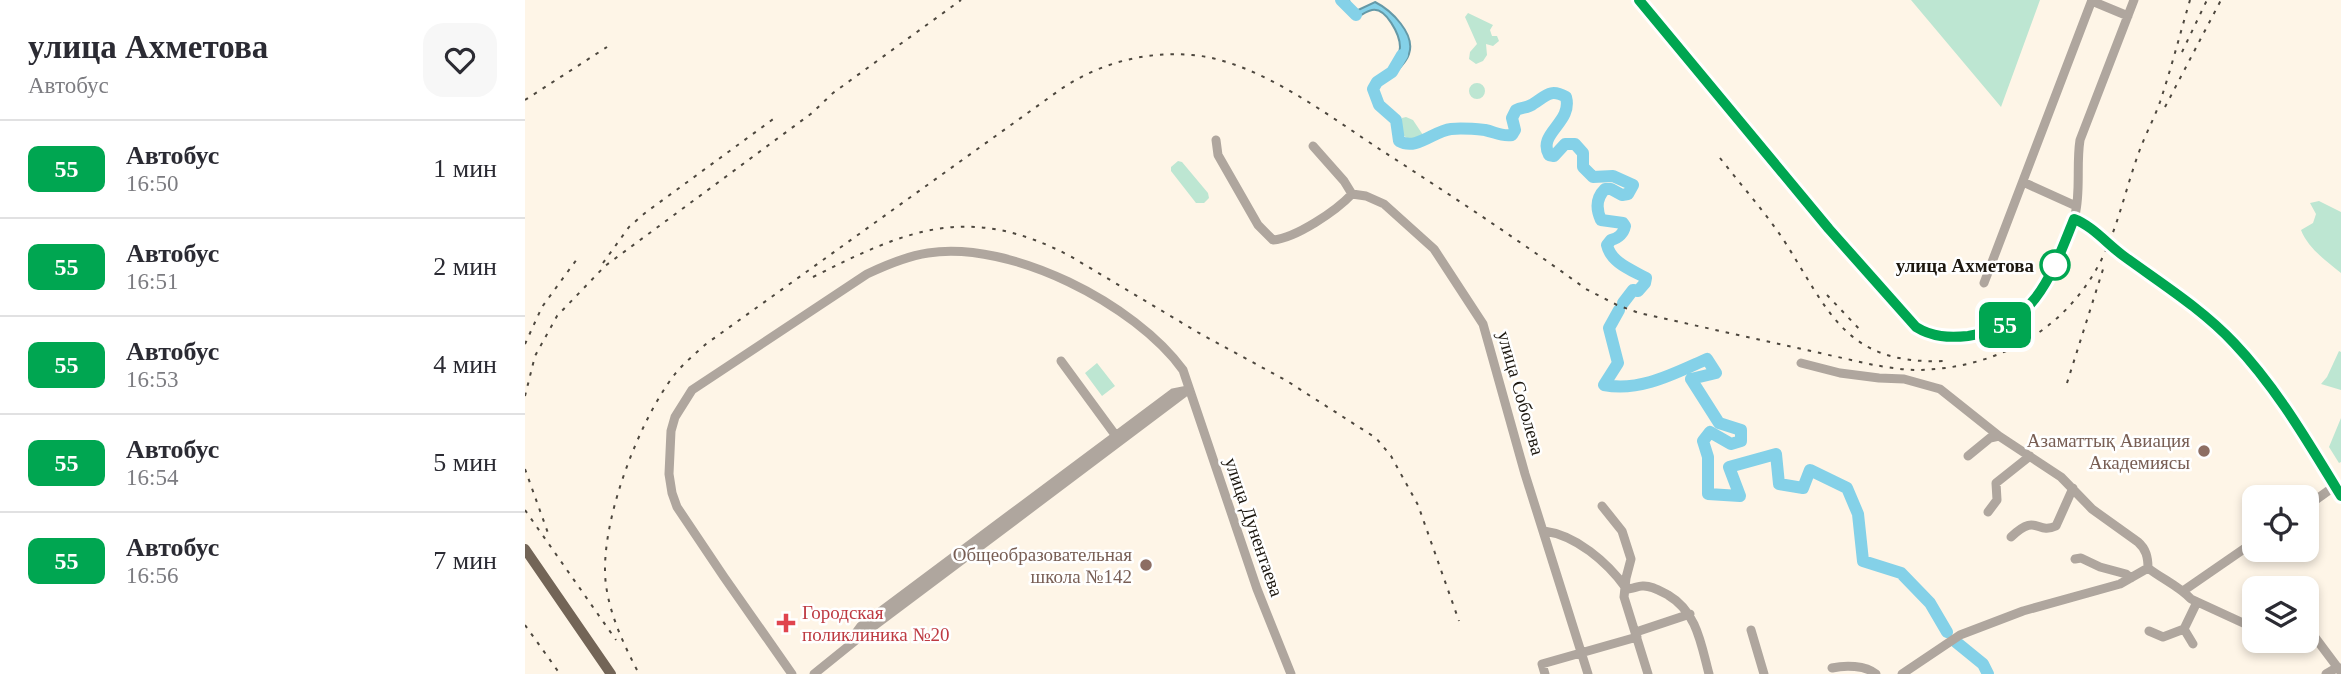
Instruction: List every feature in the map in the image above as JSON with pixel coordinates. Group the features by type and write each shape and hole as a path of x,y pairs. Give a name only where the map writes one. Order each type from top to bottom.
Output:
{"main road":[{"path":"525,549 611,674"}],"street":[{"path":"1639,0 1905,317 1923,331 1941,337 1980,334 2007,324 2018,317 2043,289 2074,219 2080,140 2134,0"},
{"path":"1984,283 2092,1 2128,16"},
{"path":"1216,140 1218,155 1224,167 1258,225 1273,240 1293,234 1340,206 1352,194 1313,146"},
{"path":"2023,182 2076,206"},
{"name":"улица Соболева","path":"1352,194 1366,196 1384,204 1434,249 1483,324 1525,474 1588,674"},
{"path":"2074,219 2085,224 2110,247 2186,300 2235,343 2305,438 2341,496"},
{"name":"улица Дунентаева","path":"792,674 677,508 669,474 671,431 675,417 692,390 867,274 925,253 944,251 1003,258 1041,271 1099,297 1139,325 1173,356 1183,370 1257,589 1291,674"},
{"path":"1061,360 1116,436"},
{"path":"1801,363 1840,373 1929,384 1949,395 1999,436 2061,477 2092,509 2143,547 2148,558 2148,568"},
{"path":"843,651 861,626 1173,393 1188,390"},
{"path":"814,674 1188,390"},
{"path":"1968,456 1990,438 1999,436"},
{"path":"1988,512 1997,500 1996,483 2030,457"},
{"path":"2319,497 2335,486"},
{"path":"2011,537 2023,526 2031,523 2050,529 2056,526 2073,488"},
{"path":"1602,506 1622,531 1632,559 1624,597 1648,674"},
{"path":"1544,531 1556,532 1593,555 1607,565 1627,589"},
{"path":"2183,591 2242,550"},
{"path":"2075,559 2081,558 2131,578"},
{"path":"1902,674 1960,635 2023,611 2120,584 2148,568"},
{"path":"2148,568 2197,602 2242,623"},
{"path":"1627,589 1642,586 1658,589 1679,601 1691,614 1709,674"},
{"path":"2149,631 2163,637 2184,629 2197,602"},
{"path":"1545,674 1542,664 1636,635 1691,614"},
{"path":"2184,629 2193,644"},
{"path":"1751,631 1764,674"},
{"path":"2319,646 2339,669 2326,674"},
{"path":"1832,668 1860,667 1876,674"}],"green space":[{"path":"1911,0 2040,0 2001,107"},
{"path":"1468,13 1493,25 1490,30 1492,36 1497,36 1499,41 1493,46 1486,44 1487,55 1483,61 1476,64 1469,59 1470,52 1477,44 1465,17"},
{"path":"1477,83 1485,91 1477,99 1469,91"},
{"path":"1402,118 1413,120 1423,135 1421,139 1414,142 1404,136 1401,123"},
{"path":"1178,161 1182,162 1208,193 1209,198 1204,203 1196,203 1171,171 1171,167"},
{"path":"2319,201 2341,212 2341,273 2313,248 2301,230 2313,223 2316,214 2310,203"},
{"path":"2339,351 2341,352 2341,390 2321,384"},
{"path":"1097,363 1115,386 1102,396 1085,373"},
{"path":"2341,418 2341,462 2339,463 2329,447"}],"water":[{"path":"1343,0 1349,0 1351,8 1356,11 1375,2 1401,23 1410,46 1407,59 1396,72 1392,68 1400,47 1398,36 1387,17 1377,10 1368,11 1357,18 1351,16"}],"waterway":[{"path":"1341,0 1356,15"},
{"path":"1402,55 1392,72 1377,82 1373,89 1379,105 1396,120 1399,141 1406,143 1419,142 1451,129 1485,130 1512,135 1515,130 1512,118 1516,110 1552,93 1566,97 1565,114 1548,140 1549,155 1554,156 1565,144 1575,144 1583,153 1583,167 1593,177 1613,176 1633,185 1628,194 1622,195 1605,189 1598,204 1601,220 1623,223 1625,226 1620,236 1607,245 1609,251 1623,265 1646,278 1638,291 1633,290 1623,303"},
{"path":"1619,310 1609,328 1618,363 1604,385 1617,387 1643,384 1707,359 1716,373 1691,379 1719,423 1741,430 1741,441 1731,444 1710,432 1703,441 1708,457 1708,494 1740,496 1729,467 1776,454 1779,484 1803,488 1810,470 1847,488 1858,514 1863,561 1901,573 1930,603 1947,632"},
{"path":"1956,642 1983,664 1988,674"}],"railway":[{"path":"525,396 535,356 557,316 605,266 812,113 833,93 961,0"},
{"path":"637,670 618,629 608,596 605,561 608,534 635,445 661,394 675,374 706,344 1061,89 1091,72 1140,57 1174,54 1217,59 1242,67 1317,107 1586,289 1617,305 1639,313 1874,365 1916,370 1948,368 2006,351 2032,337 2056,319 2077,297 2095,272 2109,243 2139,152 2160,102 2190,0"},
{"path":"2182,52 2207,0"},
{"path":"2165,107 2221,0"},
{"path":"525,100 607,47"},
{"path":"603,263 629,227 645,213 776,117"},
{"path":"1720,158 1776,229 1827,309 1843,328 1861,343 1883,353 1910,360 1943,361"},
{"path":"813,277 879,246 909,235 939,229 969,227 1001,230 1034,240 1070,256 1199,333 1287,381 1376,438 1391,456 1418,505 1459,621"},
{"path":"525,344 542,307 577,259"},
{"path":"2067,383 2105,263"},
{"path":"1827,295 1863,333"},
{"path":"525,469 548,533"},
{"path":"525,510 616,640"},
{"path":"525,625 560,674"}],"bus line":[{"name":"55","path":"1639,0 1829,229 1916,327 1931,335 1954,337 1980,334 2018,317 2037,299 2049,279 2074,219 2080,221 2110,247 2186,300 2235,343 2305,438 2341,496"}],"place":[{"name":"улица Ахметова","path":"2055,265"},
{"name":"Азаматтық Авиация Академиясы","path":"2204,451"},
{"name":"Общеобразовательная школа №142","path":"1146,565"},
{"name":"Городская поликлиника №20","path":"786,623"}]}
